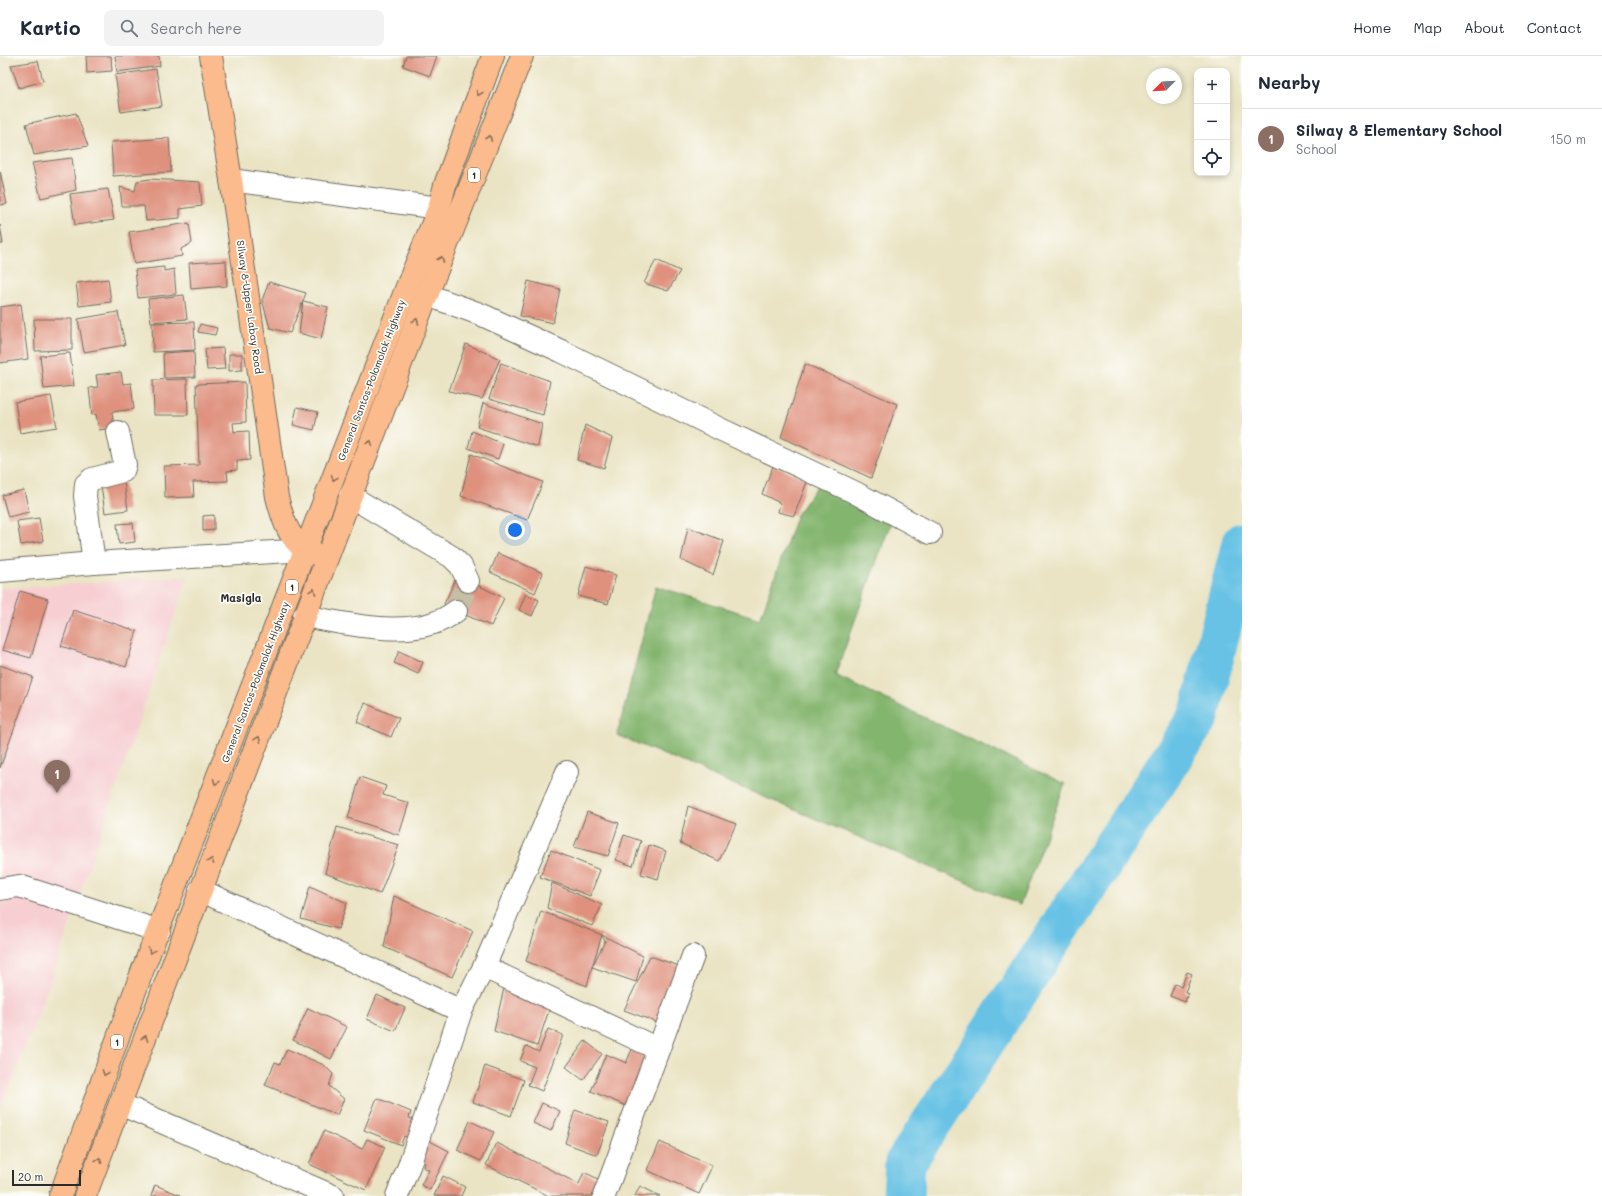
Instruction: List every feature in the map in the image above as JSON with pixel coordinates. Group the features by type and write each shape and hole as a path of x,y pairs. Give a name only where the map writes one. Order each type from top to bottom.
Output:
{"main road":[{"name":"Silway 8-Upper Labay Road","path":"211,56 231,180 277,498 287,527 295,539 306,550"},
{"name":"General Santos-Polomolok Highway","path":"60,1196 159,931 408,284 439,208 493,56"},
{"name":"1","path":"85,1196 326,558 427,295 522,56"},
{"path":"306,550 326,558"}],"street":[{"path":"231,180 439,208"},
{"path":"427,295 480,314 561,351 722,430 854,492 930,533"},
{"path":"94,563 85,496 86,484 92,479 123,471 125,465 118,432"},
{"path":"350,496 452,557 461,566 468,581"},
{"path":"0,571 94,563 306,550"},
{"path":"304,616 366,628 398,629 434,623 447,618 456,611"},
{"path":"397,1196 409,1166 460,1011 484,967 567,772"},
{"path":"0,889 19,886 159,931"},
{"path":"200,890 460,1011"},
{"path":"604,1196 693,956"},
{"path":"484,967 658,1049"},
{"path":"120,1104 333,1196"}],"shaded area":[{"path":"188,576 45,997 0,1110 0,589"}],"green space":[{"path":"821,480 894,514 835,675 1065,784 1020,905 617,735 656,586 760,619 797,514"}],"building":[{"path":"86,56 111,56 112,71 87,73"},
{"path":"115,56 159,56 160,66 117,72"},
{"path":"406,56 437,56 430,76 403,66"},
{"path":"38,61 43,81 19,88 11,65"},
{"path":"156,69 162,106 121,112 115,75"},
{"path":"76,113 88,146 34,155 26,124"},
{"path":"169,138 171,172 113,176 111,142"},
{"path":"72,158 76,190 41,198 32,163"},
{"path":"0,171 7,204 0,205"},
{"path":"150,179 200,182 202,206 180,209 180,218 146,221 144,206 122,206 120,187 135,191 137,181"},
{"path":"108,189 114,220 75,225 70,194"},
{"path":"189,223 192,243 181,249 182,256 134,264 129,232"},
{"path":"0,225 3,244 0,244"},
{"path":"656,260 680,271 668,291 644,283"},
{"path":"226,261 227,286 191,289 189,263"},
{"path":"164,267 164,271 174,269 176,294 138,298 135,270"},
{"path":"108,279 111,302 79,306 76,283"},
{"path":"528,281 560,289 553,323 520,316"},
{"path":"269,282 306,293 290,333 270,328 262,300"},
{"path":"184,295 187,319 151,322 148,299"},
{"path":"303,301 328,307 321,339 299,333"},
{"path":"21,304 28,359 0,363 0,307"},
{"path":"118,312 125,345 84,352 78,319"},
{"path":"34,319 72,319 72,350 35,351"},
{"path":"194,322 195,350 153,352 152,323"},
{"path":"200,324 217,328 215,335 198,332"},
{"path":"466,344 500,359 482,399 449,391"},
{"path":"223,348 225,369 207,370 205,349"},
{"path":"194,351 195,377 164,378 163,353"},
{"path":"70,353 74,386 44,389 40,356"},
{"path":"229,354 242,354 242,370 229,371"},
{"path":"501,363 550,381 543,415 489,399"},
{"path":"805,364 897,404 871,478 781,437"},
{"path":"121,372 123,384 131,383 134,409 112,412 114,428 99,430 96,414 92,415 89,388 98,387 96,375"},
{"path":"187,379 188,415 154,415 153,380"},
{"path":"245,382 246,422 233,423 234,432 249,431 250,460 237,461 237,470 227,471 228,481 193,482 194,497 165,498 164,466 199,465 196,384"},
{"path":"51,396 57,427 20,433 15,402"},
{"path":"483,403 542,424 538,447 477,427"},
{"path":"297,407 318,412 314,430 293,425"},
{"path":"585,425 612,438 604,468 577,460"},
{"path":"472,431 503,444 498,459 468,448"},
{"path":"471,454 543,482 527,520 461,496"},
{"path":"773,466 808,479 794,516 778,512 780,503 762,494"},
{"path":"124,482 128,510 105,513 101,485"},
{"path":"24,490 29,512 8,517 2,495"},
{"path":"214,515 214,530 203,531 203,516"},
{"path":"39,518 43,541 21,545 17,521"},
{"path":"133,523 135,542 119,544 117,524"},
{"path":"688,527 724,541 713,575 681,560"},
{"path":"498,553 543,573 535,593 490,572"},
{"path":"586,566 616,575 608,604 578,596"},
{"path":"457,575 504,598 491,626 456,611 444,604"},
{"path":"20,591 48,599 31,658 2,650"},
{"path":"526,594 539,600 532,616 519,610"},
{"path":"73,610 137,631 126,667 61,646"},
{"path":"399,651 423,662 418,674 394,663"},
{"path":"0,665 33,677 0,768"},
{"path":"365,703 399,718 391,737 357,722"},
{"path":"360,777 386,786 383,795 409,803 399,835 348,818"},
{"path":"688,806 736,824 719,861 680,843"},
{"path":"587,812 619,823 608,856 574,847"},
{"path":"337,827 399,845 380,894 325,873"},
{"path":"624,835 641,841 633,866 616,860"},
{"path":"649,845 666,851 658,879 641,874"},
{"path":"551,850 600,870 590,896 540,877"},
{"path":"552,883 602,905 592,926 547,908"},
{"path":"310,886 347,903 338,929 301,919"},
{"path":"394,896 473,931 452,977 384,947"},
{"path":"541,911 602,935 587,986 526,961"},
{"path":"602,935 643,956 636,982 592,967 605,941"},
{"path":"650,956 685,968 664,1025 624,1010"},
{"path":"1187,972 1192,974 1185,992 1188,993 1185,1002 1170,996 1175,984 1181,987"},
{"path":"504,988 551,1004 537,1046 494,1031"},
{"path":"377,995 405,1008 395,1031 367,1019"},
{"path":"308,1008 347,1027 331,1059 293,1040"},
{"path":"548,1029 563,1035 542,1091 528,1085 535,1067 520,1061 526,1046 539,1052"},
{"path":"585,1041 602,1054 583,1080 566,1067"},
{"path":"634,1045 654,1054 631,1108 591,1091 606,1054 626,1063"},
{"path":"287,1049 324,1065 333,1074 329,1086 344,1099 337,1115 265,1085 275,1062 280,1064"},
{"path":"485,1066 524,1080 511,1116 473,1102"},
{"path":"377,1098 411,1112 409,1118 418,1122 411,1139 404,1136 401,1145 364,1130"},
{"path":"542,1103 560,1111 551,1131 533,1123"},
{"path":"575,1110 609,1122 597,1155 565,1143"},
{"path":"470,1121 494,1132 481,1161 457,1150"},
{"path":"324,1131 362,1149 367,1139 385,1147 366,1190 309,1164"},
{"path":"428,1140 449,1151 430,1190 421,1185 429,1170 423,1167 425,1163 419,1160"},
{"path":"660,1142 712,1166 699,1194 647,1170"},
{"path":"497,1143 579,1184 584,1172 602,1181 595,1196 549,1196 486,1165"},
{"path":"443,1176 465,1187 461,1196 434,1196"},
{"path":"155,1185 180,1195 180,1196 151,1196"},
{"path":"640,1186 660,1196 635,1196"}],"waterway":[{"path":"903,1196 905,1163 1199,716 1242,543"}],"tunnel":[{"path":"456,611 468,581"}],"place":[{"name":"Silway 8 Elementary School","path":"57,793"}],"district":[{"name":"Masigla","path":"241,597"}]}
